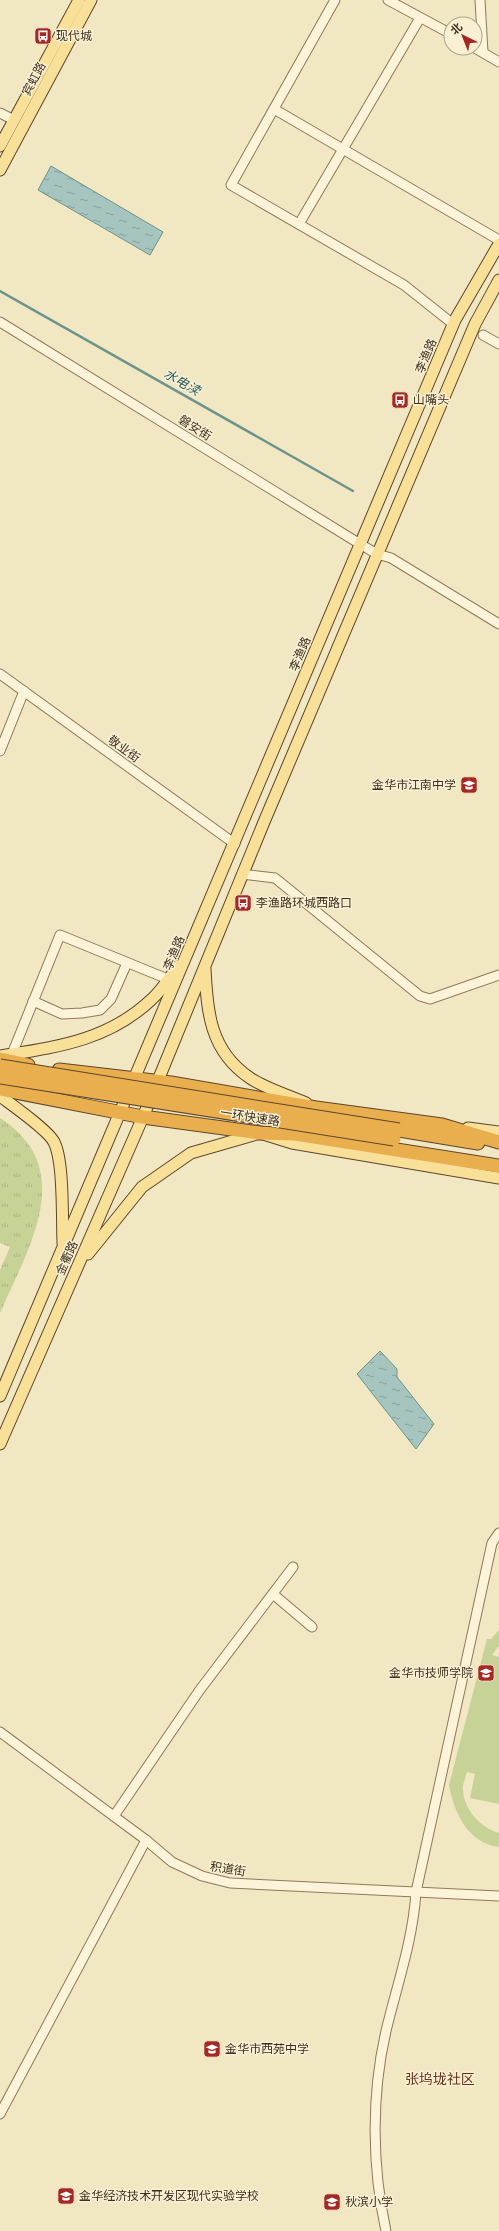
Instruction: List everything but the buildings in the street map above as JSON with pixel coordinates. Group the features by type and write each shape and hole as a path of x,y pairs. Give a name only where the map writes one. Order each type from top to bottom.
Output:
{"highway":[{"path":"4,1056 32,1066 158,1082 316,1108 442,1125 499,1142"},
{"name":"一环快速路","path":"0,1066 397,1134 499,1159"},
{"name":"一环快速路","path":"0,1077 397,1134 499,1146"},
{"path":"0,1089 143,1117 260,1133 295,1134 499,1166"}],"main road":[{"name":"宾虹路","path":"0,146 79,0"},
{"name":"宾虹路","path":"0,170 91,0"},
{"name":"李渔路","path":"134,1079 171,981 187,954 235,844 453,324 499,244"},
{"path":"158,1082 242,874 377,554 475,324 499,280"},
{"path":"205,966 208,1015 217,1040 230,1061 250,1078 316,1108"},
{"path":"4,1056 71,1044 116,1027 152,999 171,981"},
{"name":"金衢路","path":"0,1396 134,1079"},
{"name":"金衢路","path":"0,1444 158,1082"},
{"path":"0,1096 23,1112 54,1142 62,1188 63,1246"},
{"path":"442,1125 499,1132"},
{"path":"77,1268 142,1187 164,1169 191,1152 260,1133 292,1143 499,1178"}],"street":[{"path":"335,0 231,185 404,285 453,324"},
{"path":"388,0 443,30"},
{"path":"480,0 480,16"},
{"path":"300,224 420,18"},
{"path":"483,52 499,62"},
{"path":"274,109 499,240"},
{"path":"0,113 14,120"},
{"name":"磐安街","path":"0,322 360,544 377,554 391,558 499,624"},
{"path":"483,335 499,344"},
{"name":"敬业街","path":"0,674 235,844"},
{"path":"0,751 24,691"},
{"path":"242,874 275,878 420,996 430,999 499,975"},
{"path":"4,1056 33,1001 60,935 171,981"},
{"path":"33,1001 62,1014 100,1010 111,999 127,963"},
{"path":"386,2231 378,2195 375,2133 378,2077 385,2033 414,1922 416,1892 492,1543 499,1533"},
{"path":"114,1816 199,1691 293,1567"},
{"path":"273,1594 312,1627"},
{"name":"积道街","path":"0,1732 146,1840 172,1862 202,1876 230,1883 499,1896"},
{"path":"0,2114 146,1840"}],"green space":[{"path":"0,1118 24,1138 37,1161 42,1185 40,1210 33,1236 0,1313 0,1270 10,1247 0,1243"},
{"path":"499,1630 499,1646 492,1655 499,1657 499,1804 470,1798 475,1774 467,1772 463,1788 464,1797 470,1811 486,1827 499,1833 499,1847 479,1840 464,1825 451,1796 449,1785 487,1639 491,1639"}],"water":[{"path":"51,166 163,232 150,255 38,190"},
{"path":"380,1351 397,1369 397,1377 434,1424 416,1449 357,1374"}],"waterway":[{"name":"水电渎","path":"0,291 353,491"}],"place":[{"name":"现代城","path":"43,36"},
{"name":"山嘴头","path":"400,400"},
{"name":"金华市江南中学","path":"469,785"},
{"name":"李渔路环城西路口","path":"243,903"},
{"name":"金华市技师学院","path":"486,1673"},
{"name":"金华市西苑中学","path":"212,2049"},
{"name":"金华经济技术开发区现代实验学校","path":"66,2196"},
{"name":"秋滨小学","path":"332,2202"}],"district":[{"name":"张坞垅社区","path":"440,2079"}]}
